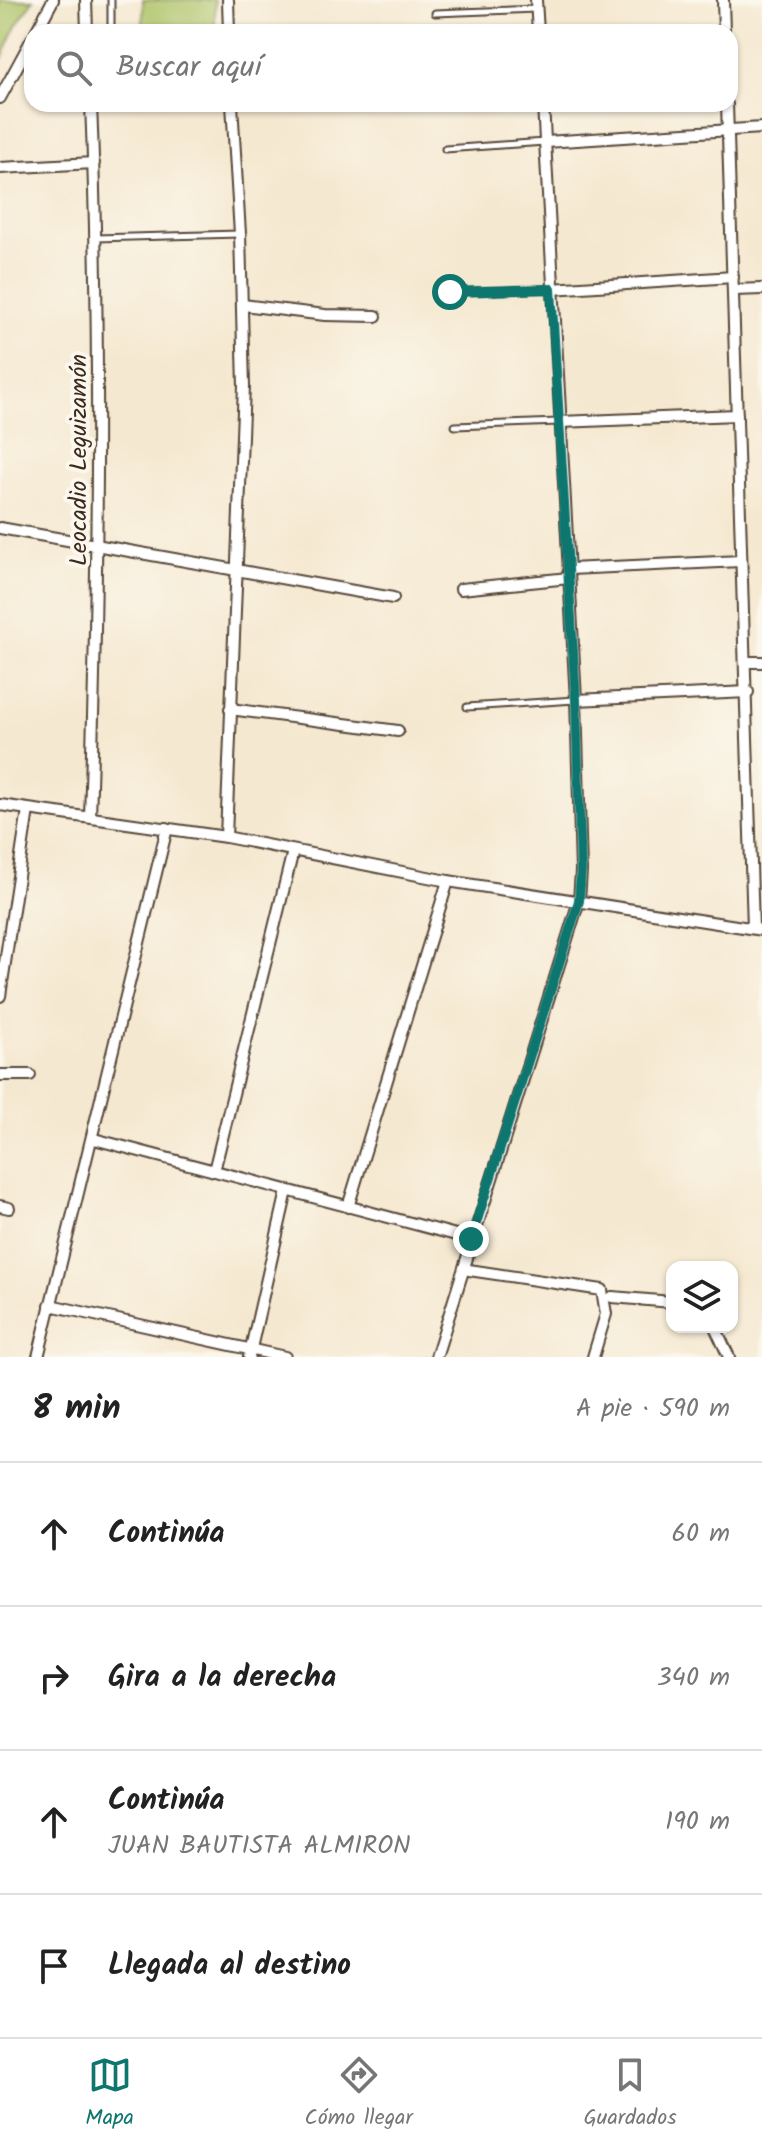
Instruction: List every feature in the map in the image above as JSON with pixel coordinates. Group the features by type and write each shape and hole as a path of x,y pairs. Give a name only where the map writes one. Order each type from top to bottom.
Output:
{"street":[{"path":"40,24 53,0"},
{"path":"86,0 87,24"},
{"path":"228,0 229,24"},
{"path":"723,0 724,24"},
{"path":"536,4 537,24"},
{"path":"0,98 24,54"},
{"name":"Leocadio Leguizamón","path":"90,817 99,545 91,112"},
{"path":"226,837 244,386 232,112"},
{"path":"436,1357 579,901 581,871 576,700 544,112"},
{"path":"0,805 226,837 448,881 758,929 741,561 727,112"},
{"path":"546,142 762,128"},
{"path":"0,168 94,163"},
{"path":"551,289 733,277"},
{"path":"734,290 762,289"},
{"path":"243,305 325,315 376,316"},
{"path":"560,422 737,415"},
{"path":"0,528 393,598"},
{"path":"461,589 569,573 741,561"},
{"path":"747,662 762,662"},
{"path":"576,700 748,692"},
{"path":"230,709 398,731"},
{"path":"0,996 28,810"},
{"path":"38,1357 94,1139 167,828"},
{"path":"214,1171 293,851"},
{"path":"348,1207 448,881"},
{"path":"0,1075 30,1075"},
{"path":"94,1139 471,1239"},
{"path":"250,1353 287,1191"},
{"path":"469,1270 602,1290 606,1314 593,1357"},
{"path":"612,1297 666,1302"},
{"path":"50,1305 250,1353 285,1357"},
{"path":"718,1333 729,1355"}],"lane":[{"path":"111,0 111,24"},
{"path":"435,13 536,4"},
{"path":"445,149 546,142"},
{"path":"96,238 240,234"},
{"path":"450,292 551,289"},
{"path":"455,426 560,422"},
{"path":"467,707 576,700"}],"green space":[{"path":"0,0 33,0 16,26 0,63"},
{"path":"143,0 215,0 215,24 143,24"}],"route":[{"path":"450,292 551,289 576,700 581,871 579,901 471,1239"}]}
